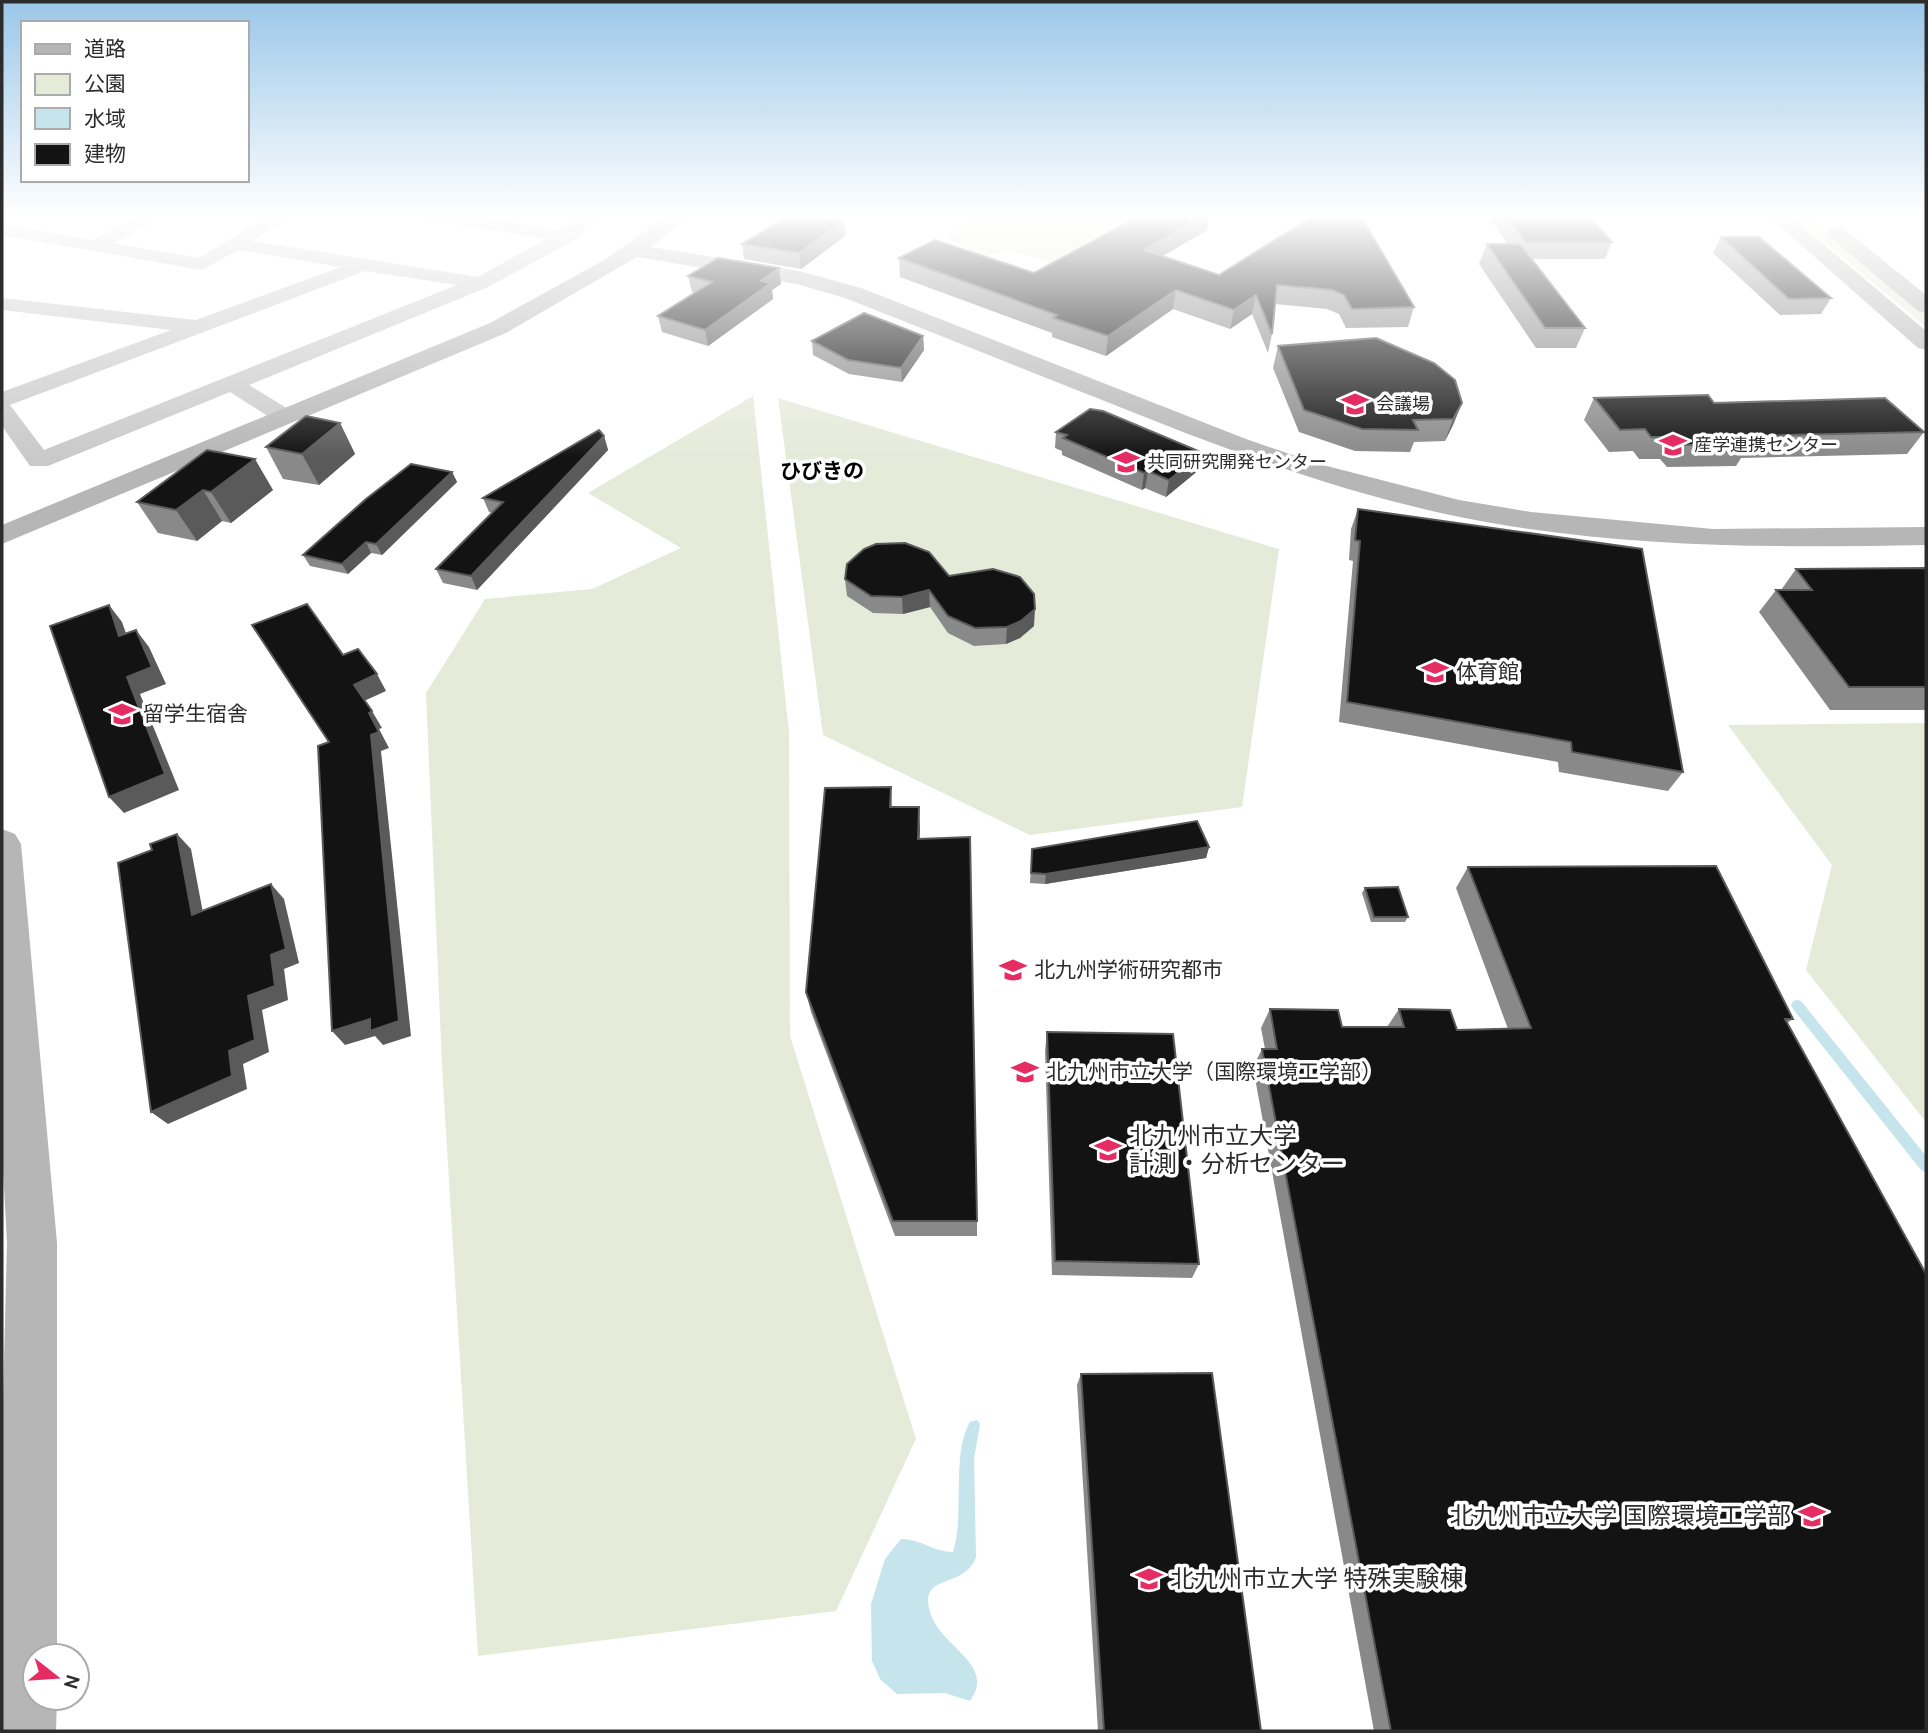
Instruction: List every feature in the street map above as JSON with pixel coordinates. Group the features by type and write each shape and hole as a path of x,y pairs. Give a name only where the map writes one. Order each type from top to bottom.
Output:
{"street":[{"path":"2,400 281,296"},
{"path":"2,410 39,461 449,296"},
{"path":"2,535 498,328 560,296"},
{"path":"860,296 1237,445 1309,470 1458,508 1531,522 1628,533 1713,538 1926,536"},
{"path":"1871,296 1926,343"},
{"path":"2,304 201,326"},
{"path":"232,384 285,417"},
{"path":"2,844 32,1243 25,1731"}],"green space":[{"path":"1889,296 1904,296 1926,314 1926,327"},
{"path":"753,396 789,732 790,1036 916,1439 836,1611 478,1656 442,1066 426,693 485,599 592,589 681,548 588,493"},
{"path":"778,398 1279,549 1242,807 1030,835 823,735"},
{"path":"1926,723 1926,1122 1806,970 1832,865 1728,725"}],"water":[{"path":"977,1420 980,1424 974,1459 976,1557 964,1573 934,1588 929,1593 928,1601 939,1630 970,1663 976,1674 977,1687 970,1701 945,1693 897,1694 880,1679 872,1661 871,1604 885,1559 901,1539 953,1552 958,1521 961,1451 970,1422"}],"building":[{"path":"690,296 753,296 705,330 658,316"},
{"path":"1004,296 1167,296 1108,336 1053,318 1057,315"},
{"path":"1193,296 1255,296 1234,310"},
{"path":"1256,296 1276,296 1272,334"},
{"path":"1344,296 1407,296 1414,307 1352,309"},
{"path":"1523,296 1560,296 1585,328 1545,328"},
{"path":"1786,296 1831,298 1789,299"},
{"path":"864,313 923,336 901,368 848,360 812,341"},
{"path":"1376,338 1434,363 1455,380 1462,403 1453,419 1413,420 1418,430 1362,429 1304,410 1278,346"},
{"path":"1708,395 1714,403 1885,398 1924,432 1743,436 1750,444 1680,445 1673,437 1651,437 1645,429 1620,430 1594,398"},
{"path":"1090,409 1103,411 1203,453 1169,480 1148,471 1144,473 1063,438 1067,435 1056,432"},
{"path":"306,416 340,423 302,454 266,447"},
{"path":"599,430 604,436 471,576 436,569 503,502 483,498"},
{"path":"207,450 255,459 211,492 203,490 176,510 137,502"},
{"path":"411,464 452,472 376,544 366,542 342,564 303,555 366,499"},
{"path":"1358,509 1642,549 1683,772 1572,752 1571,742 1347,702 1360,541 1355,540"},
{"path":"905,543 929,552 949,576 993,569 1020,577 1034,594 1035,609 1021,621 1007,627 975,628 948,616 929,590 902,597 871,596 845,579 847,564 864,549 876,544"},
{"path":"1926,568 1926,687 1849,687 1776,590 1812,590 1796,569"},
{"path":"307,604 343,655 358,649 377,674 354,685 372,711 369,713 379,732 371,735 399,1021 370,1031 370,1019 332,1031 318,746 329,742 252,625"},
{"path":"109,605 119,636 136,630 152,667 127,677 165,774 109,797 50,626"},
{"path":"891,787 890,807 919,807 918,839 970,837 977,1221 893,1221 806,992 825,788"},
{"path":"1197,821 1209,847 1046,874 1031,873 1032,849"},
{"path":"177,834 192,915 271,884 286,949 271,955 275,986 248,996 255,1040 229,1051 232,1076 151,1112 118,863 152,850 150,844"},
{"path":"1716,866 1793,1019 1785,1019 1926,1274 1926,1731 1391,1731 1262,1049 1277,1049 1270,1009 1338,1010 1342,1027 1404,1027 1399,1009 1450,1010 1457,1030 1531,1028 1468,867"},
{"path":"1398,887 1408,917 1374,917 1365,888"},
{"path":"1047,1032 1173,1034 1199,1264 1055,1261"},
{"path":"1212,1373 1261,1731 1104,1731 1081,1374"}],"waterway":[{"path":"1797,1005 1926,1166"}],"place":[{"name":"会議場","path":"1355,404"},
{"name":"産学連携センター","path":"1673,445"},
{"name":"共同研究開発センター","path":"1126,462"},
{"name":"体育館","path":"1435,672"},
{"name":"留学生宿舎","path":"122,714"},
{"name":"北九州学術研究都市","path":"1013,970"},
{"name":"北九州市立大学（国際環境工学部）","path":"1025,1072"},
{"name":"北九州市立大学 計測・分析センター","path":"1108,1150"},
{"name":"北九州市立大学 国際環境工学部","path":"1812,1516"},
{"name":"北九州市立大学 特殊実験棟","path":"1149,1579"}],"district":[{"name":"ひびきの","path":"822,471"}]}
